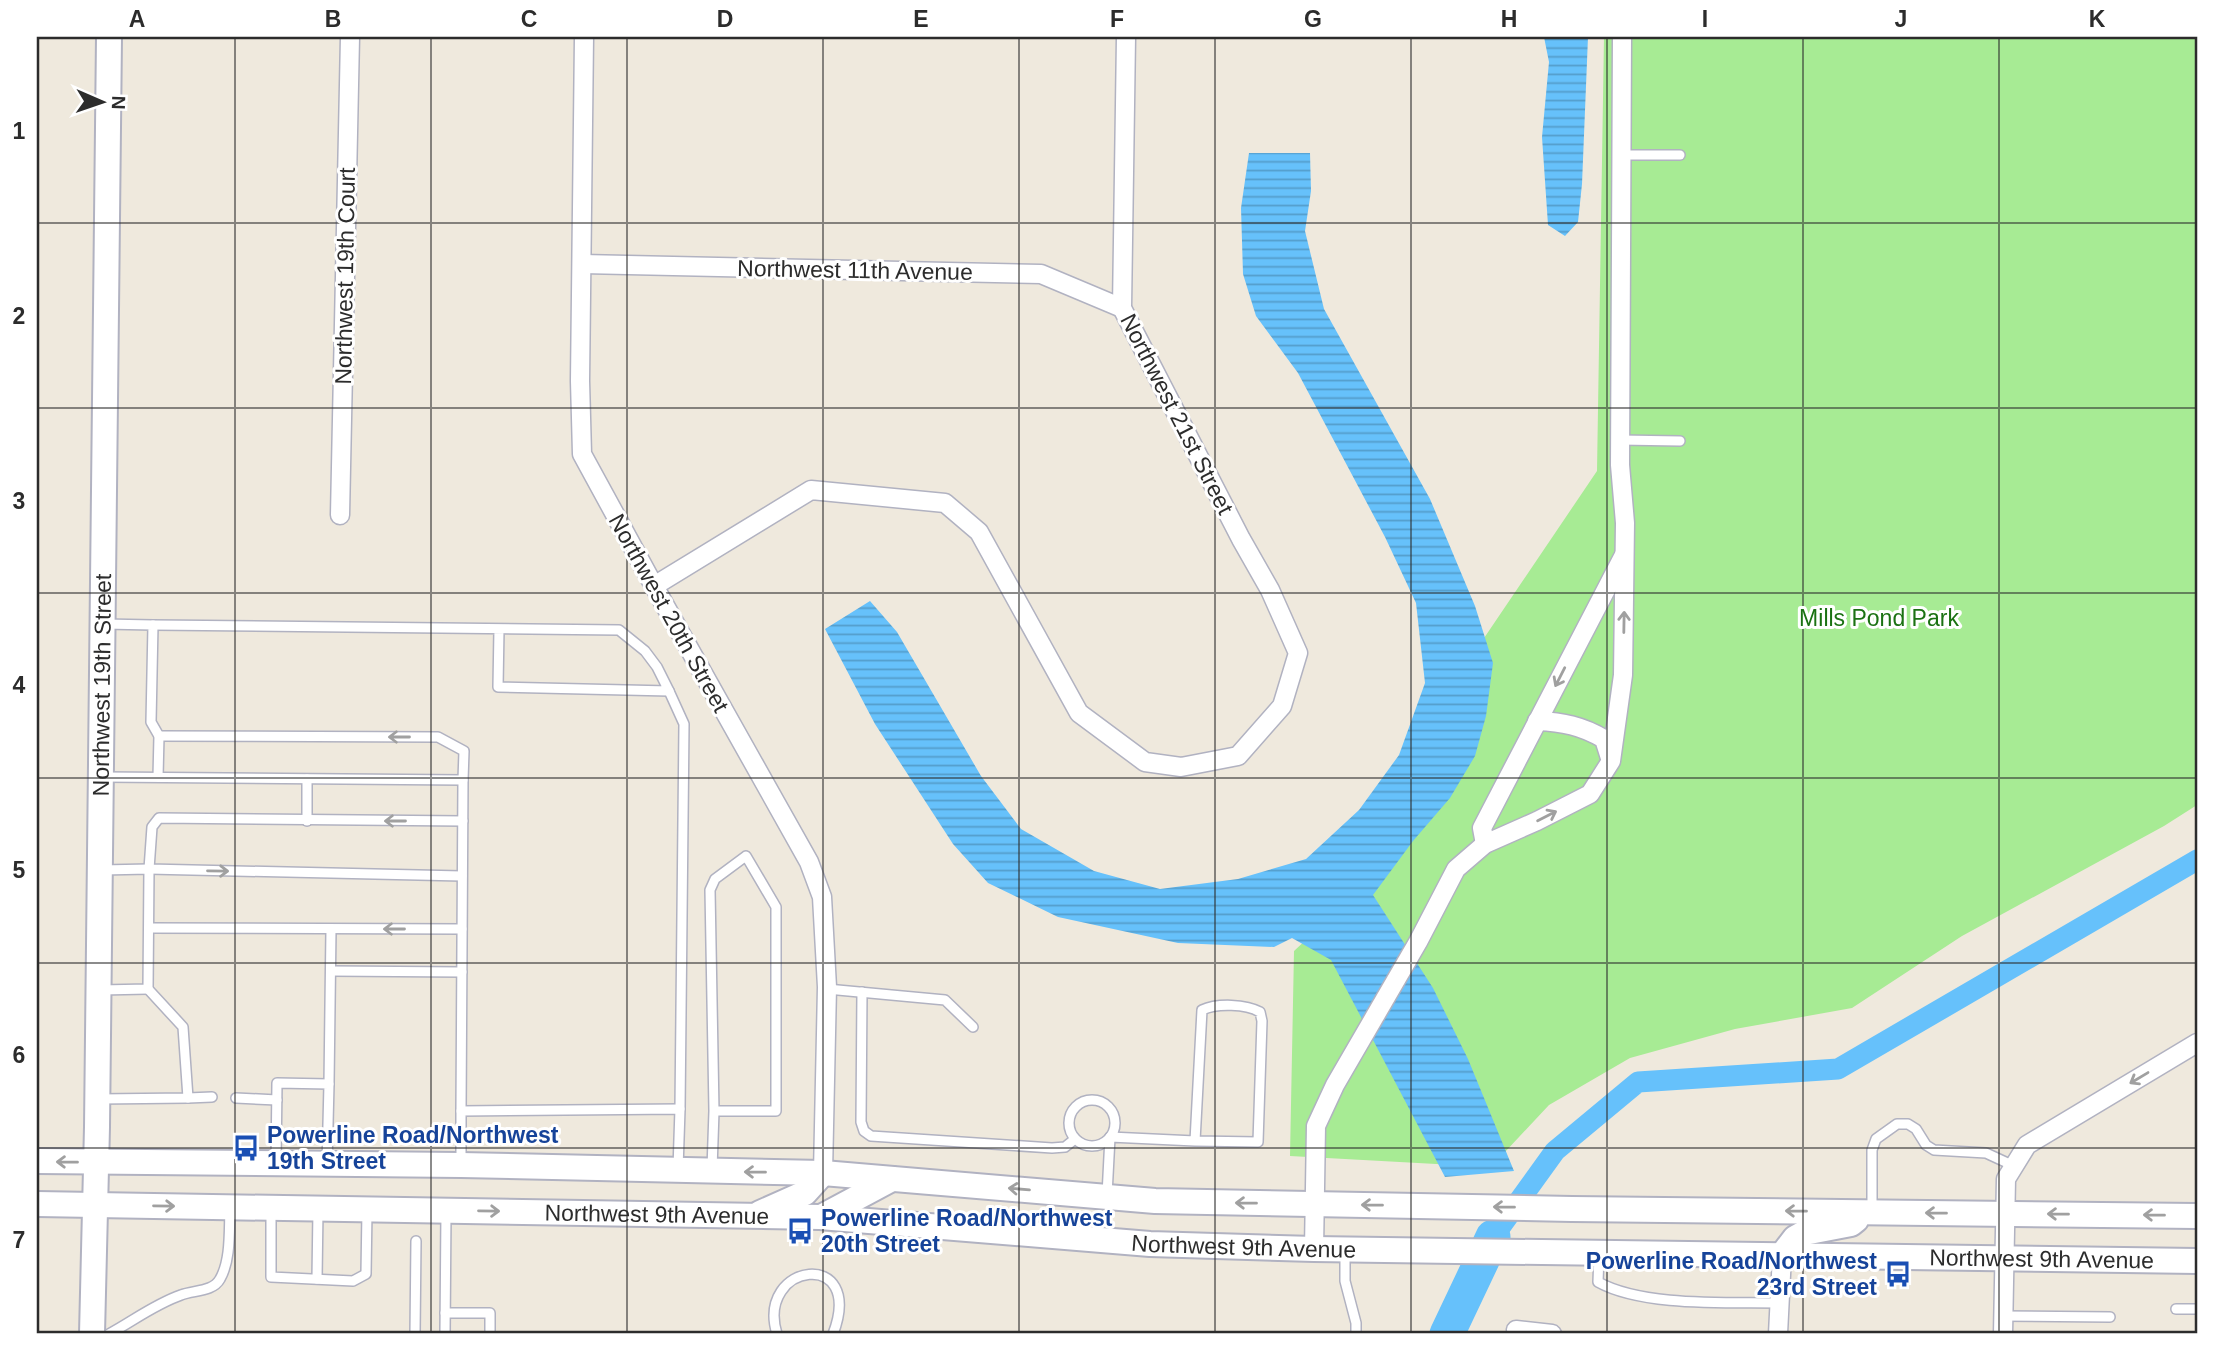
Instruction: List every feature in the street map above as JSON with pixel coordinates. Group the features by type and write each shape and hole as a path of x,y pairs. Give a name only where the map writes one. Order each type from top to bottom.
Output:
{"main road":[{"name":"Northwest 19th Street","path":"92,1334 97,1162 109,37"},
{"name":"Northwest 9th Avenue","path":"37,1161 461,1165 823,1173 1155,1200 1572,1209 2197,1216"},
{"path":"753,1216 805,1193 823,1173"},
{"path":"820,1217 891,1179"},
{"name":"Northwest 9th Avenue","path":"37,1204 820,1217 1150,1244 1314,1249 2197,1261"},
{"path":"1783,1255 1795,1238 1804,1233 1851,1224 1868,1212"}],"street":[{"name":"Northwest 19th Court","path":"340,514 350,37"},
{"name":"Northwest 20th Street","path":"584,37 582,454 809,862 822,897 827,989 823,1173"},
{"name":"Northwest 21st Street","path":"654,586 811,490 944,503 979,532 1079,713 1145,762 1181,767 1238,756 1282,706 1298,653 1270,590 1122,308 1126,37"},
{"path":"1314,1249 1316,1126 1335,1085 1419,942 1456,869 1485,845 1590,794 1611,761 1623,675 1625,551 1620,440 1622,37"},
{"name":"Northwest 11th Avenue","path":"582,264 1041,274 1122,308"},
{"path":"1485,845 1482,828 1625,551"},
{"path":"1537,721 1564,722 1589,730 1604,739 1611,761"},
{"path":"2003,1334 2006,1179 2027,1144 2197,1043"},
{"path":"1778,1334 1783,1255"},
{"path":"1516,1330 1552,1334"}],"lane":[{"path":"1622,155 1680,155"},
{"path":"1620,440 1680,441"},
{"path":"103,624 619,630 645,651 657,667 684,724 678,1170"},
{"path":"153,625 151,722 159,736 158,777"},
{"path":"499,629 498,687 669,691"},
{"path":"159,736 438,737 464,751 461,1165"},
{"path":"101,777 463,780"},
{"path":"307,779 307,821"},
{"path":"188,1098 183,1027 148,989 149,869 152,827 159,818 463,821"},
{"path":"712,1171 714,1111 710,890 715,879 746,856 776,907 776,1111 714,1111"},
{"path":"100,870 463,876"},
{"path":"149,928 462,929"},
{"path":"327,1164 331,929"},
{"path":"331,971 462,972"},
{"path":"99,990 148,989"},
{"path":"827,989 946,1000 973,1027"},
{"path":"862,992 861,1122 864,1131 872,1136 1052,1148 1065,1147 1075,1139"},
{"path":"1107,1196 1110,1137 1115,1124 1105,1104 1091,1100 1077,1105 1069,1118 1069,1125 1075,1139 1081,1144 1096,1146 1110,1137 1195,1141 1258,1142 1262,1021 1260,1012 1252,1007 1211,1006 1202,1010 1195,1141"},
{"path":"276,1164 277,1083 329,1084"},
{"path":"97,1099 212,1097"},
{"path":"236,1098 277,1100"},
{"path":"461,1111 680,1109"},
{"path":"1868,1212 1872,1150 1876,1139 1897,1124 1908,1124 1916,1129 1926,1145 1934,1150 1986,1153 2014,1166"},
{"path":"109,1334 182,1294 208,1289 219,1283 226,1267 231,1207"},
{"path":"271,1208 271,1277 353,1281 366,1275 368,1209"},
{"path":"317,1279 318,1208"},
{"path":"445,1334 446,1210"},
{"path":"415,1334 416,1241"},
{"path":"1345,1249 1345,1281 1356,1323 1356,1334"},
{"path":"1599,1251 1598,1282 1615,1292 1682,1301 1780,1303"},
{"path":"777,1334 774,1324 775,1304 786,1286 799,1276 817,1274 832,1281 840,1298 839,1318 833,1334"},
{"path":"2176,1309 2197,1309"},
{"path":"445,1313 490,1313 490,1334"},
{"path":"2003,1316 2110,1317"}],"green space":[{"name":"Mills Pond Park","path":"1604,37 2197,37 2197,805 2164,826 1962,936 1852,1008 1735,1029 1630,1058 1549,1105 1491,1167 1290,1156 1294,951 1369,881 1478,647 1597,471"}],"water":[{"path":"1544,37 1588,37 1578,222 1565,236 1548,225 1542,137 1549,62"},
{"path":"1249,153 1310,153 1311,191 1305,231 1324,309 1430,499 1475,606 1493,663 1486,716 1475,756 1450,798 1413,841 1373,895 1433,988 1468,1059 1514,1171 1445,1177 1331,960 1292,938 1274,947 1178,943 1058,917 988,883 953,844 875,724 825,629 870,601 897,632 981,776 1021,829 1094,871 1160,889 1238,879 1306,859 1359,810 1399,755 1425,683 1416,603 1385,537 1298,373 1256,316 1243,274 1241,208"}],"waterway":[{"path":"1493,1237 1555,1151 1638,1082 1838,1069 2197,860"},
{"path":"1447,1334 1493,1237"}],"place":[{"name":"Powerline Road/Northwest 19th Street","path":"246,1148"},
{"name":"Powerline Road/Northwest 20th Street","path":"800,1231"},
{"name":"Powerline Road/Northwest 23rd Street","path":"1898,1274"}]}
